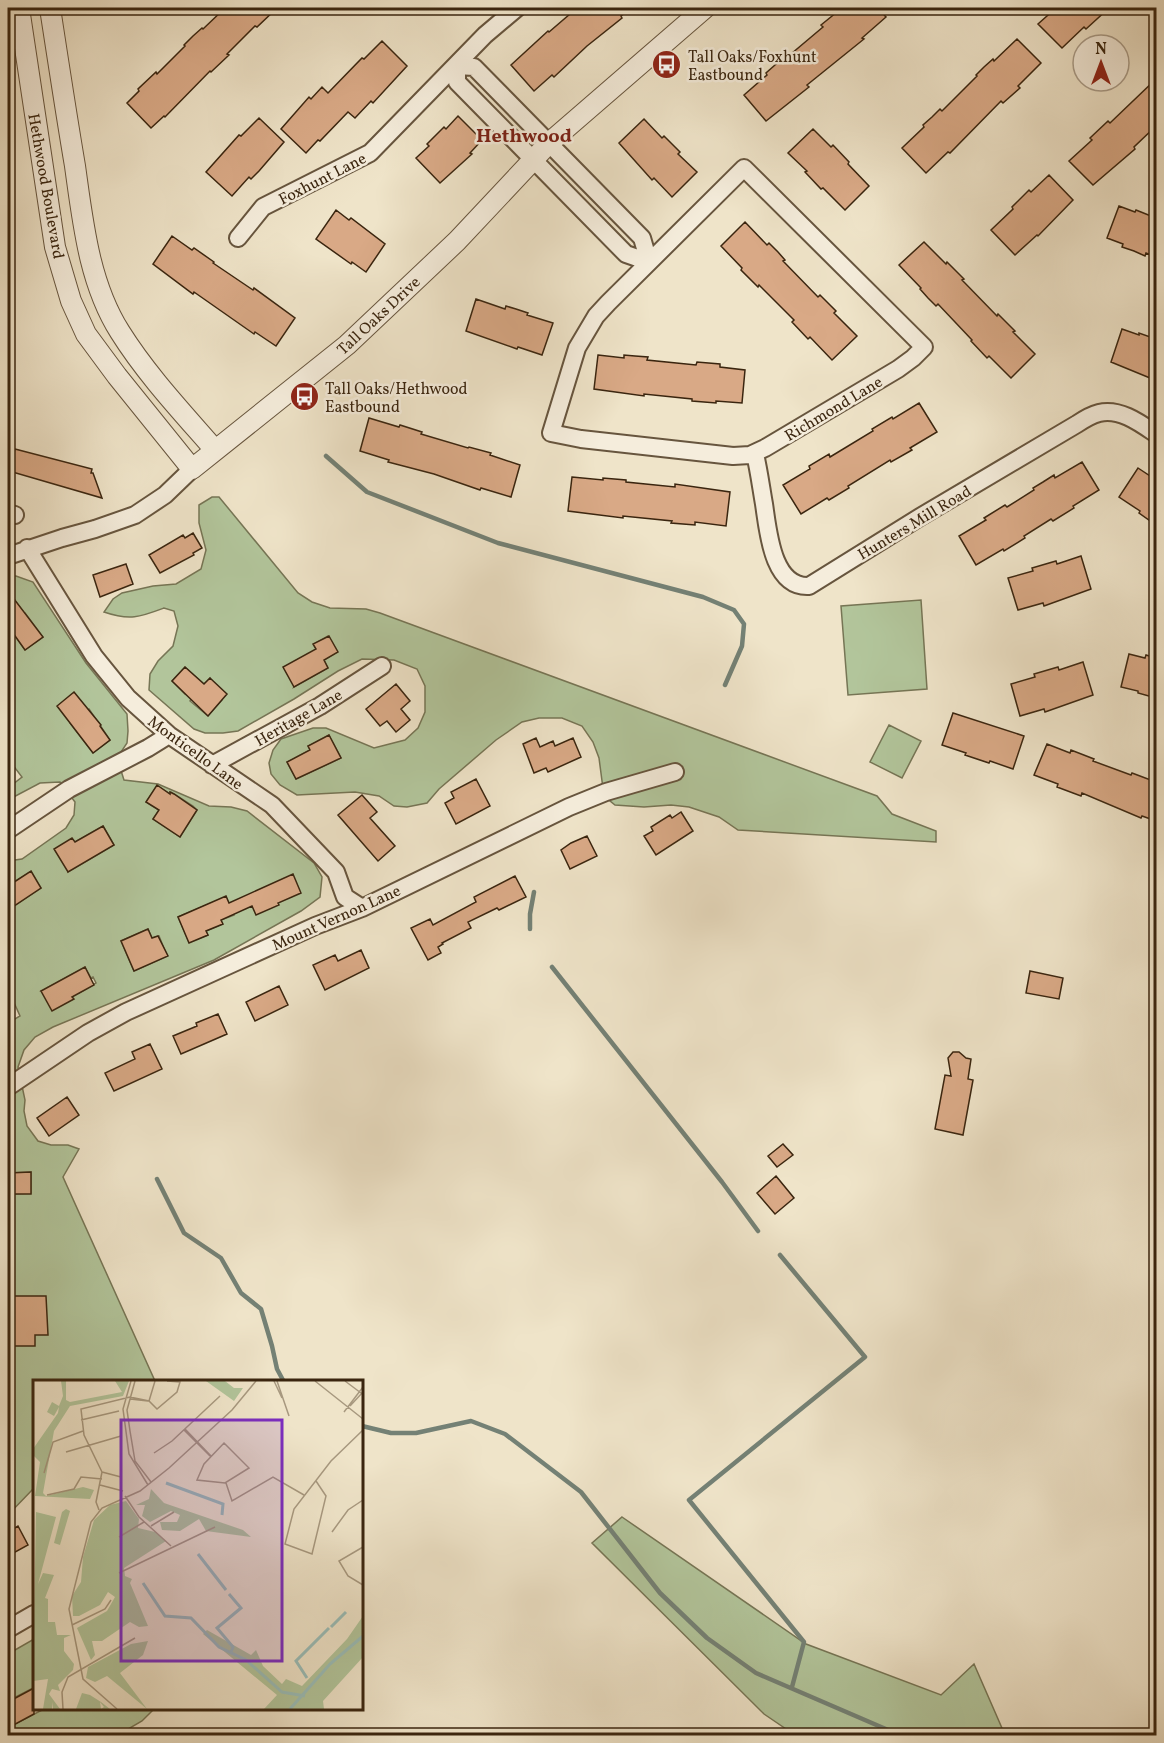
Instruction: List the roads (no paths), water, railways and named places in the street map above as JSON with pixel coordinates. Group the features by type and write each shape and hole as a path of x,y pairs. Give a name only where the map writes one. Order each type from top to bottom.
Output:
{"street":[{"name":"Hethwood Boulevard","path":"19,8 55,247 71,301 92,343 192,469"},
{"name":"Hethwood Boulevard","path":"50,8 83,222 100,292 120,332 147,369 215,450"},
{"name":"Foxhunt Lane","path":"238,238 263,207 370,153 485,35 517,8"},
{"name":"Tall Oaks Drive","path":"8,556 135,515 165,495 215,450 347,345 457,241 532,159 705,8"},
{"path":"457,66 474,67 549,143 642,238 649,262 626,254 532,159 457,82 457,66"},
{"name":"Richmond Lane","path":"744,168 924,347 898,369 755,454 733,456 580,439 551,433 577,348 582,339 596,316 649,262 744,168"},
{"name":"Hunters Mill Road","path":"755,454 771,549 780,568 800,587 809,586 939,505 1099,413 1117,413 1136,421 1156,434"},
{"name":"Monticello Lane","path":"27,548 94,656 144,714 169,735 272,805 336,872 345,897 362,908"},
{"name":"Heritage Lane","path":"212,765 320,706 382,666"},
{"path":"8,830 69,789 169,735"},
{"name":"Mount Vernon Lane","path":"8,1087 88,1033 126,1012 315,926 362,908 569,807 606,792 675,772"},
{"path":"8,1629 33,1615"}],"waterway":[{"path":"326,456 367,492 498,543 703,597 734,610 744,624 742,646 725,685"},
{"path":"530,929 534,892"},
{"path":"552,967 758,1231"},
{"path":"157,1179 184,1233 221,1258 241,1293 261,1309 277,1369 283,1380"},
{"path":"780,1255 865,1357 689,1500 804,1642 792,1687"},
{"path":"363,1426 391,1433 416,1433 471,1421 505,1434 581,1492 660,1593 707,1638 756,1673 902,1736"}],"place":[{"name":"Tall Oaks/Foxhunt Eastbound","path":"667,65"},
{"name":"Tall Oaks/Hethwood Eastbound","path":"304,397"}],"district":[{"name":"Hethwood","path":"524,135"}]}
